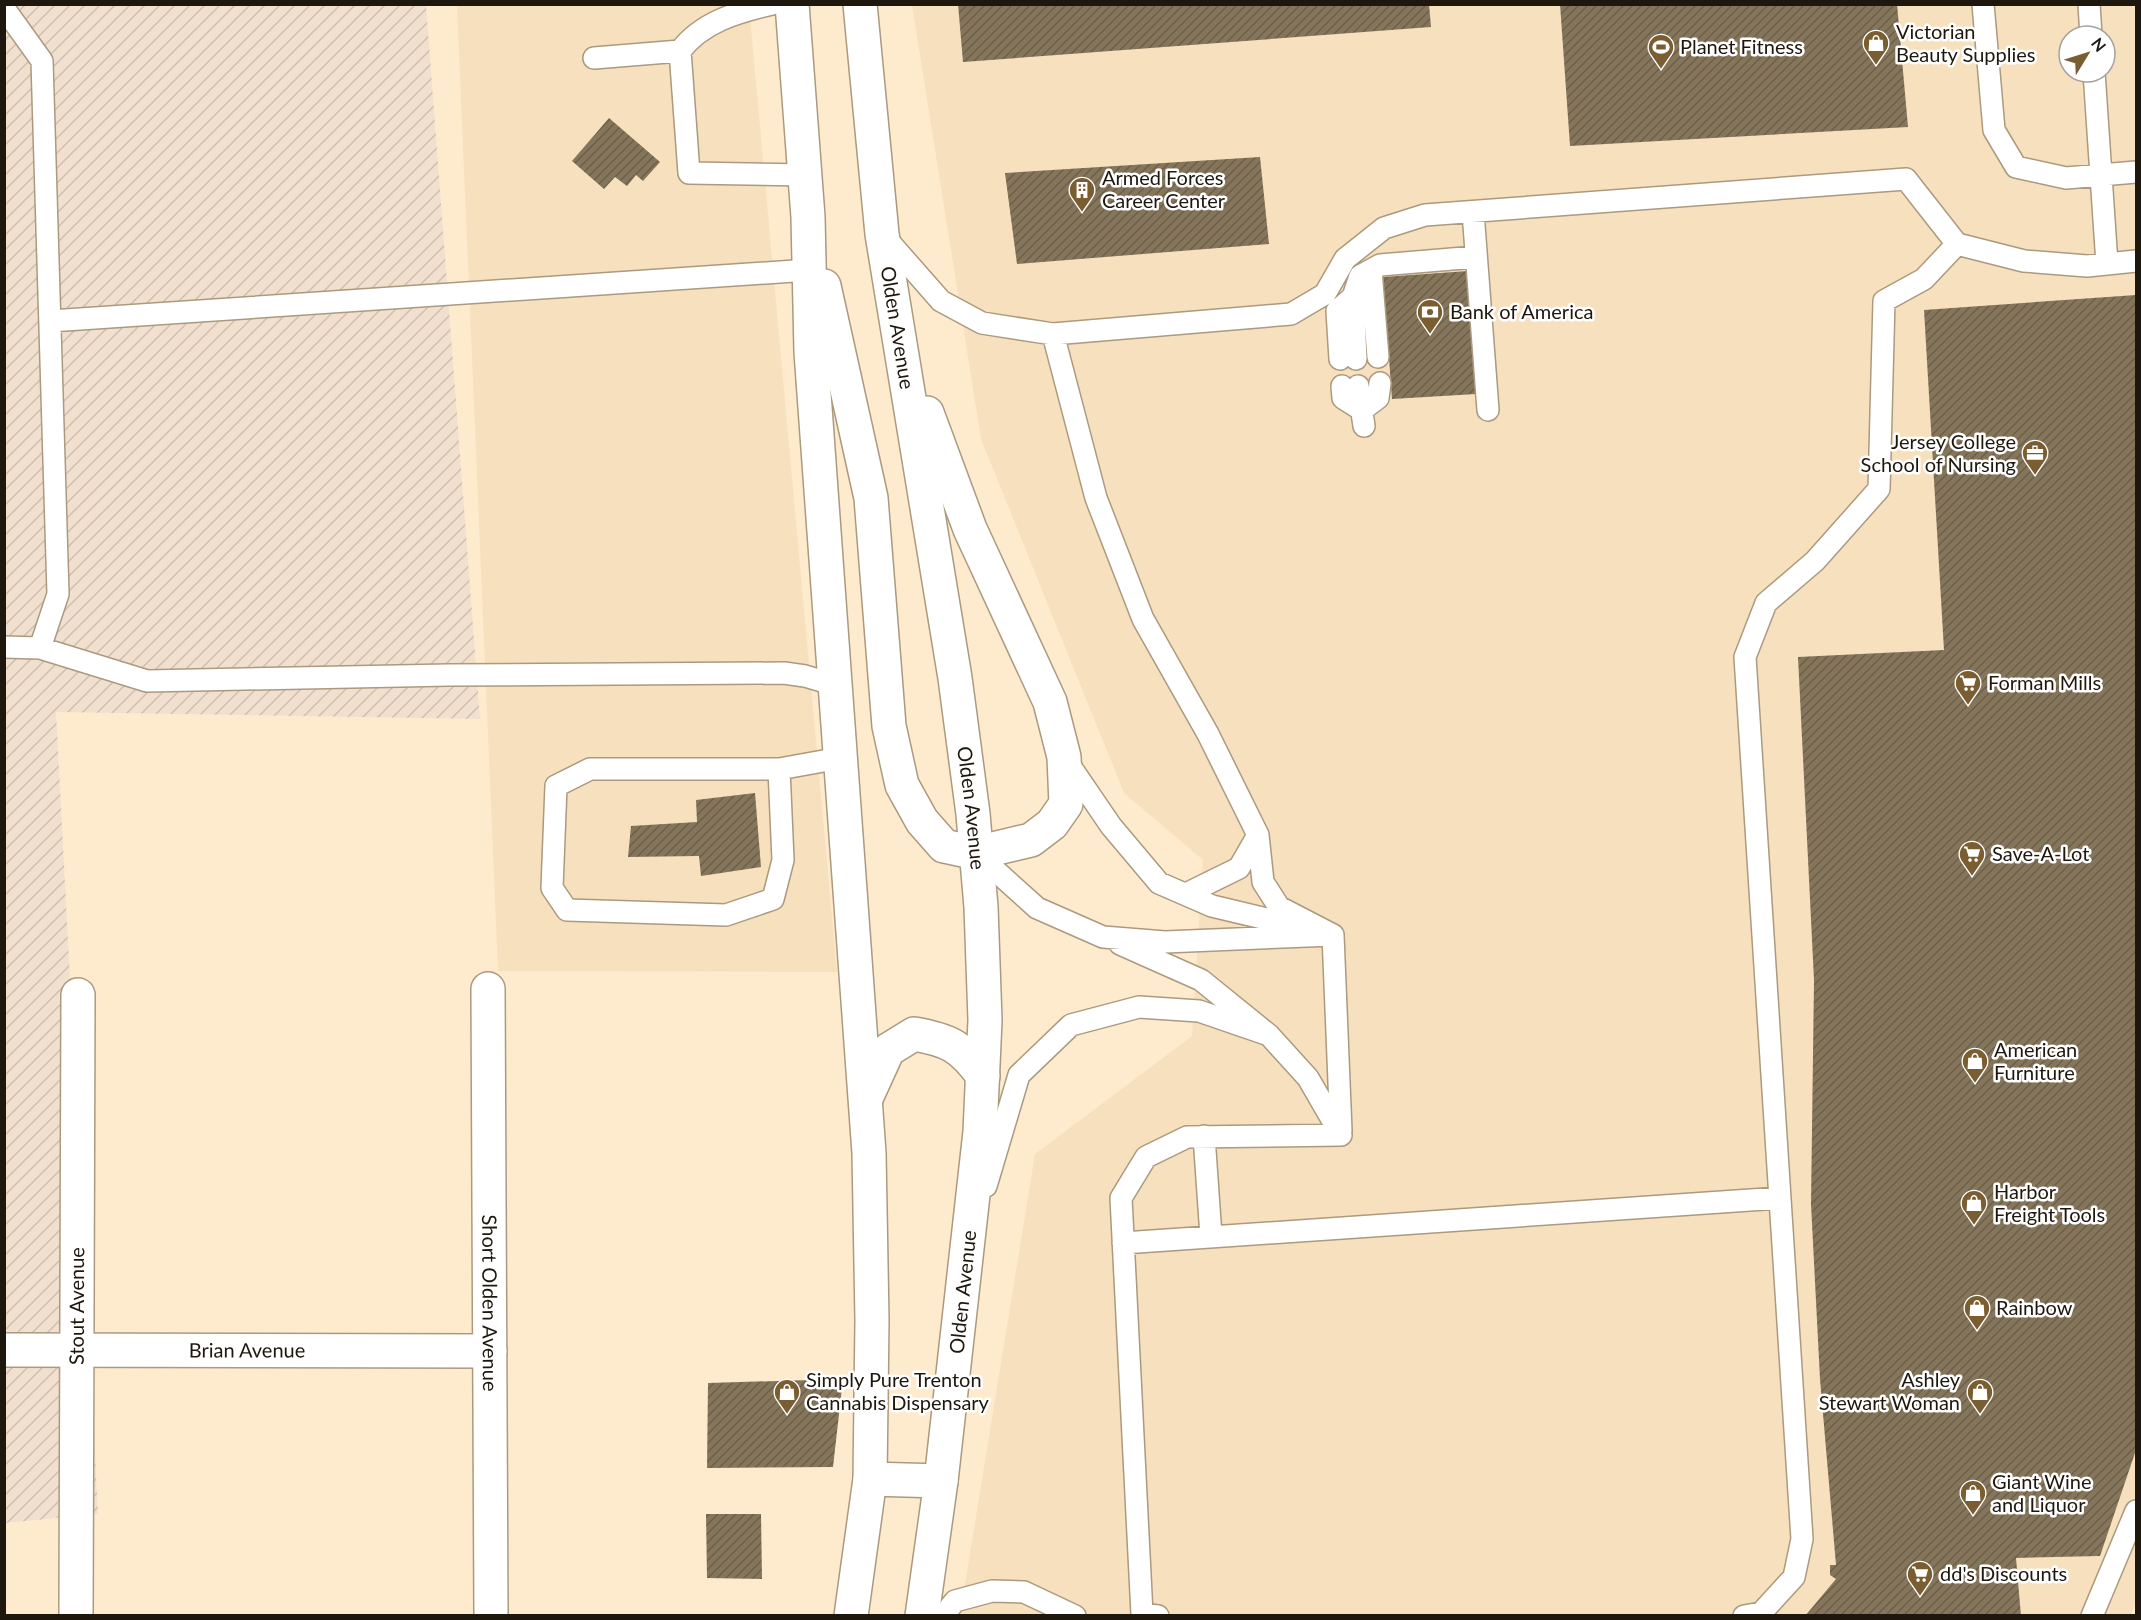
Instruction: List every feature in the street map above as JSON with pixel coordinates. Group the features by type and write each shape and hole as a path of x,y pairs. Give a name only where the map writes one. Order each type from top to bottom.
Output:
{"main road":[{"path":"792,4 808,217 811,352 869,1153 873,1320 870,1479 851,1616"},
{"name":"Olden Avenue","path":"860,4 882,234 955,678 976,853 985,1008 981,1132 941,1481 922,1616"},
{"path":"808,217 871,498 889,726 902,785 922,821 944,846 976,853 1031,840 1052,824 1066,804 1064,757 1050,702 970,529 900,342"},
{"name":"Short Olden Avenue","path":"488,989 491,1616"},
{"name":"Stout Avenue","path":"76,1616 78,995"},
{"path":"865,1100 888,1050 914,1034 943,1039 966,1053 982,1076"},
{"name":"Brian Avenue","path":"4,1350 490,1351"},
{"path":"870,1479 941,1481"}],"lane":[{"path":"772,4 732,13 690,38 680,51 689,173 805,175"},
{"path":"1983,4 1994,130 2016,167 2066,178 2136,172"},
{"path":"2089,4 2090,24"},
{"path":"4,8 42,61 58,594 40,648"},
{"path":"594,58 680,51"},
{"path":"2095,84 2107,264"},
{"path":"882,234 942,301 981,323 1053,334 1291,314 1325,294 1345,259 1384,228 1425,215 1906,179 1957,244 2024,261 2087,266 2136,261"},
{"path":"1473,212 1488,410"},
{"path":"1744,1616 1761,1612 1794,1577 1802,1539 1745,657 1766,603 1815,561 1879,489 1884,301 1924,279 1957,244"},
{"path":"1348,359 1353,297 1360,276 1380,265 1476,257"},
{"path":"50,321 809,270"},
{"path":"1371,270 1378,357"},
{"path":"1053,334 1096,498 1143,620 1208,734 1258,835 1263,882 1279,907 1333,935"},
{"path":"1350,386 1363,418 1378,398 1380,383"},
{"path":"4,647 40,648 147,681 461,675 784,673 835,684"},
{"path":"1064,757 1111,825 1159,883 1212,906 1333,935"},
{"path":"779,769 783,860 773,899 726,915 567,910 552,888 556,786 590,769 779,769 840,758"},
{"path":"1186,894 1239,868 1258,835"},
{"path":"976,853 1037,908 1201,981 1269,1035 1308,1078 1341,1135"},
{"path":"1103,937 1165,942 1333,935"},
{"path":"1333,935 1341,1135"},
{"path":"968,1244 1019,1075 1071,1025 1139,1007 1199,1011 1269,1035"},
{"path":"1142,1615 1121,1198 1146,1157 1187,1137 1341,1135"},
{"path":"1203,1136 1211,1236"},
{"path":"1123,1243 1780,1198"},
{"path":"2092,1616 2136,1511"},
{"path":"943,1616 955,1601 992,1591 1024,1592 1075,1616"}],"shaded area":[{"path":"5,5 426,5 480,719 56,712 98,1514 5,1523"},
{"path":"457,5 749,5 837,972 498,971"},
{"path":"912,5 2136,5 2136,1600 2131,1615 960,1615 1035,1154 1192,1036 1203,860 1124,793 981,439"}],"building":[{"path":"958,4 1429,4 1431,27 963,62"},
{"path":"1560,4 1897,4 1908,127 1570,146"},
{"path":"609,118 660,162 643,181 636,175 627,186 615,177 604,189 572,161"},
{"path":"1260,157 1269,244 1017,264 1005,173"},
{"name":"Bank of America","path":"1468,271 1476,394 1392,399 1383,277"},
{"path":"2136,295 2136,1450 2100,1556 2016,1558 2021,1616 1805,1616 1836,1579 1830,1575 1830,1565 1836,1565 1820,1379 1811,1204 1814,980 1798,657 1944,650 1924,310"},
{"path":"755,793 761,867 701,876 699,856 628,857 631,826 697,822 696,800"},
{"path":"843,1379 833,1467 707,1468 708,1383"},
{"path":"706,1514 761,1514 762,1579 707,1578"}],"place":[{"name":"Victorian Beauty Supplies","path":"1876,66"},
{"name":"Planet Fitness","path":"1661,70"},
{"name":"Armed Forces Career Center","path":"1082,213"},
{"name":"Bank of America","path":"1430,335"},
{"name":"Jersey College School of Nursing","path":"2035,476"},
{"name":"Forman Mills","path":"1968,706"},
{"name":"Save-A-Lot","path":"1972,877"},
{"name":"American Furniture","path":"1975,1084"},
{"name":"Harbor Freight Tools","path":"1974,1226"},
{"name":"Rainbow","path":"1977,1331"},
{"name":"Simply Pure Trenton Cannabis Dispensary","path":"787,1415"},
{"name":"Ashley Stewart Woman","path":"1980,1415"},
{"name":"Giant Wine and Liquor","path":"1973,1516"},
{"name":"dd's Discounts","path":"1920,1597"}]}
